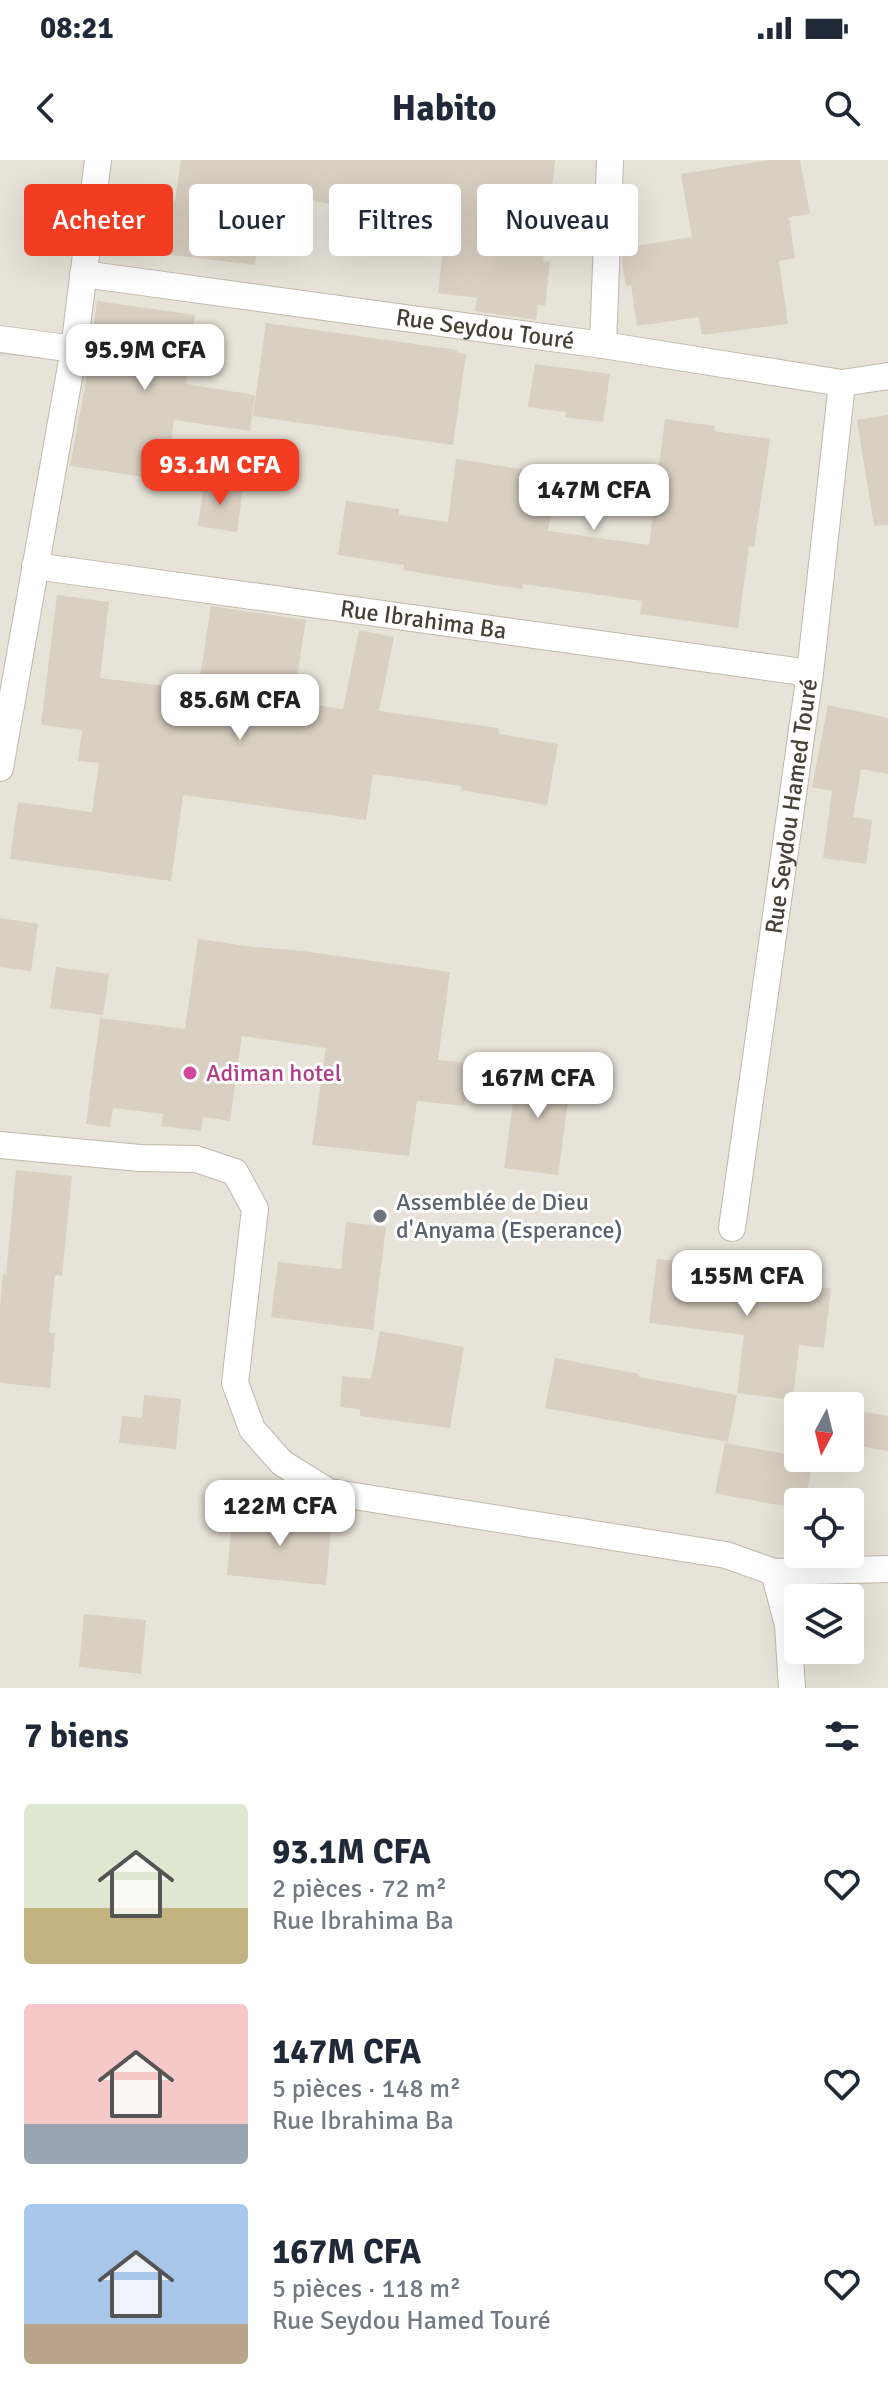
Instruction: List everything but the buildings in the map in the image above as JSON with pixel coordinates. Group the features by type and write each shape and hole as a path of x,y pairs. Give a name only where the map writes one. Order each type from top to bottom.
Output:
{"street":[{"path":"0,768 8,678 35,566 74,349 98,160"},
{"path":"603,345 610,160"},
{"name":"Rue Seydou Touré","path":"83,274 603,345 842,383 888,376"},
{"path":"0,339 74,349"},
{"name":"Rue Seydou Hamed Touré","path":"732,1228 810,673 842,383"},
{"name":"Rue Ibrahima Ba","path":"35,566 810,673"},
{"path":"0,1145 140,1158 196,1159 235,1172 255,1209 235,1383 252,1429 282,1463 329,1492 726,1555 774,1572 888,1569"},
{"path":"774,1572 788,1625 792,1688"}],"shaded area":[{"path":"0,160 888,160 888,1688 0,1688"}],"place":[{"name":"Adiman hotel","path":"190,1073"},
{"name":"Assemblée de Dieu d'Anyama (Esperance)","path":"380,1216"}]}
